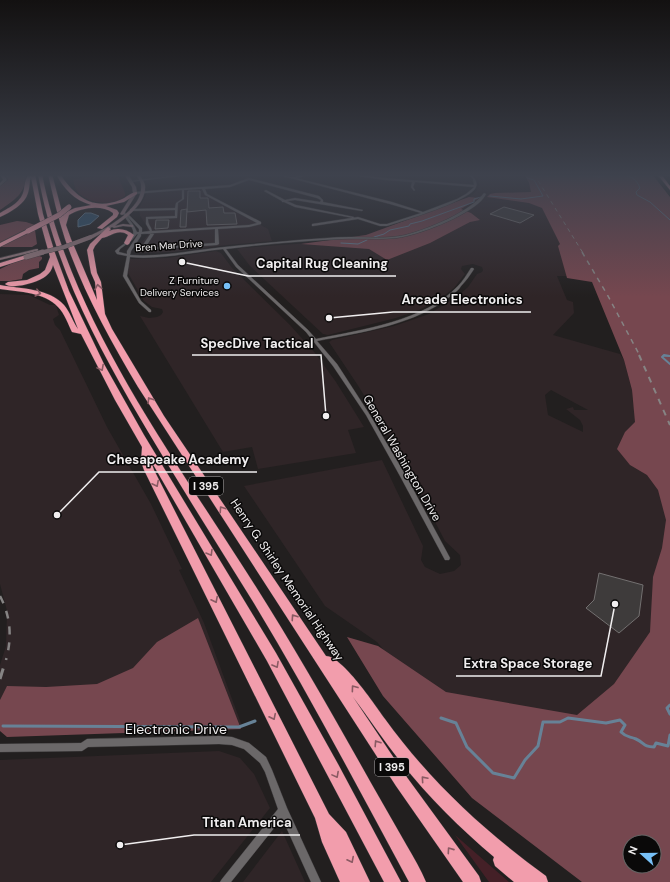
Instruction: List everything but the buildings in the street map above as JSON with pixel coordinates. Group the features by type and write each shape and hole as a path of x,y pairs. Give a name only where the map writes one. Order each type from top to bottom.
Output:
{"highway":[{"name":"I 395","path":"40,215 52,258 84,333 102,369 146,448 259,635 318,740 393,882"},
{"path":"48,215 66,268 88,317 109,356 160,445 258,601 313,694 418,882"},
{"path":"1,245 59,215"},
{"name":"Henry G. Shirley Memorial Highway","path":"61,215 76,262 103,319 160,416 402,781 473,882"},
{"path":"65,215 64,216 66,230"},
{"path":"100,228 115,215"},
{"path":"103,319 98,282 90,250 92,245 109,229"},
{"path":"91,256 95,244 110,232 119,230 128,231 131,235 126,243"},
{"path":"0,264 26,257"},
{"path":"0,284 11,284 36,279 45,274 49,268 52,258"},
{"path":"0,287 33,291 51,297 56,300 67,312 75,330 84,333"},
{"path":"146,448 146,462 149,470 322,816 330,842 348,882"},
{"path":"315,650 350,683 412,765 483,844 527,882"},
{"path":"451,807 516,865 540,882"},
{"path":"322,816 340,838 362,882"}],"main road":[{"path":"26,257 64,247 89,236 100,228 125,215"},
{"path":"109,229 125,215"},
{"path":"0,259 61,244 120,225 132,226"}],"street":[{"name":"Bren Mar Drive","path":"125,215 136,233 117,251 119,254 128,256 170,255 224,248 346,238 403,236 436,225 455,215"},
{"name":"Bren Mar Drive","path":"125,215 136,222 141,229 141,232 128,256"},
{"path":"151,233 147,224 147,218 176,217 176,215"},
{"path":"136,233 260,224 244,215"},
{"path":"343,215 380,225 387,225 417,215"},
{"path":"313,225 358,218"},
{"path":"151,233 143,248 144,250 217,244 216,228"},
{"name":"General Washington Drive","path":"224,248 237,266 294,317 316,340 368,415 447,558"},
{"path":"128,256 126,278 140,302 150,311"},
{"path":"316,340 378,326 422,312 442,302 458,290 472,269"},
{"name":"Electronic Drive","path":"0,748 82,747 87,743 182,740 219,740 232,742 253,751 263,760 283,810 316,882"},
{"path":"225,882 283,810"}],"shaded area":[{"path":"243,215 268,229 272,241 173,252 140,253 135,250 148,235 147,226 140,216"},
{"path":"420,215 474,215 480,220 470,222 430,243 387,260 369,249 301,244 366,235"},
{"path":"423,215 547,215 582,276 557,276 567,300 573,302 574,313 553,335 620,354 624,360 632,390 633,403 670,491 670,882 613,882 397,666 377,642 325,606 244,486 382,460 423,546 421,560 425,567 440,574 454,571 461,565 460,555 445,541 395,445 329,342 332,340 394,326 429,314 458,296 468,287 477,274 482,272 482,267 473,264 462,266 461,269 465,274 454,288 440,299 419,310 396,318 328,335 323,334 250,266 237,249 323,242 378,232","holes":["551,390 588,410 574,410 573,407 566,409 580,420 583,426 583,432 548,415 545,395"]},
{"path":"546,215 670,215 670,882 582,882 472,798 383,696 347,637 378,646 446,692 577,715 614,684 650,632 653,577 662,548 666,520 658,490 647,475 630,465 617,449 625,432 635,422 632,390 624,360 592,282 567,278 558,246 560,244"},
{"path":"17,221 35,225 0,243 0,225"},
{"path":"35,230 37,244 32,247 0,247"},
{"path":"216,251 221,253 232,268 290,325 315,353 336,382 364,427 348,430 356,453 258,469 252,447 223,452 140,316 149,318 157,317 163,312 162,309 152,307 144,301 128,273 130,259 167,258"},
{"path":"39,256 42,257 42,259 39,262 39,268 29,270 23,274 22,279 0,281 0,269 19,260"},
{"path":"0,294 29,295 50,305 56,305 59,315 53,319 55,325 60,330 107,427 151,504 182,569 179,570 204,623 242,726 87,730 0,729 0,665 6,646 7,611 0,584"},
{"path":"198,618 241,729 7,737 0,731 0,700 7,686 46,687 97,684 133,668 157,642"},
{"path":"219,751 240,758 254,774 270,808 211,882 0,882 0,760"},
{"path":"282,831 305,882 243,882"},
{"path":"455,835 509,882 489,882"}],"water":[{"path":"83,215 99,216 90,224 78,227 78,220"}],"waterway":[{"path":"374,237 384,234 390,230 409,226 410,224 438,215"},
{"path":"665,215 670,220"},
{"path":"341,243 358,244 367,240"},
{"path":"664,355 670,356 663,356 664,355"},
{"path":"663,356 662,357 670,364"},
{"path":"670,705 667,708 670,714"},
{"path":"441,718 456,723 467,747 493,773 514,778 525,760 538,746 543,722 560,722 568,718 606,723 620,720 625,725 621,732 623,734 639,740 646,746 650,747 654,747 656,743 668,746 670,735"},
{"path":"3,726 239,727 255,721"}],"railway":[{"path":"560,215 583,253"},
{"path":"582,252 608,296 640,356"},
{"path":"639,355 670,425"},
{"path":"0,596 4,604 10,636 6,660"},
{"path":"0,679 6,659"}],"place":[{"name":"Capital Rug Cleaning","path":"182,262"},
{"name":"Z Furniture Delivery Services","path":"227,286"},
{"name":"Arcade Electronics","path":"329,318"},
{"name":"SpecDive Tactical","path":"326,416"},
{"name":"Chesapeake Academy","path":"57,515"},
{"name":"Extra Space Storage","path":"615,604"},
{"name":"Titan America","path":"120,845"}]}
